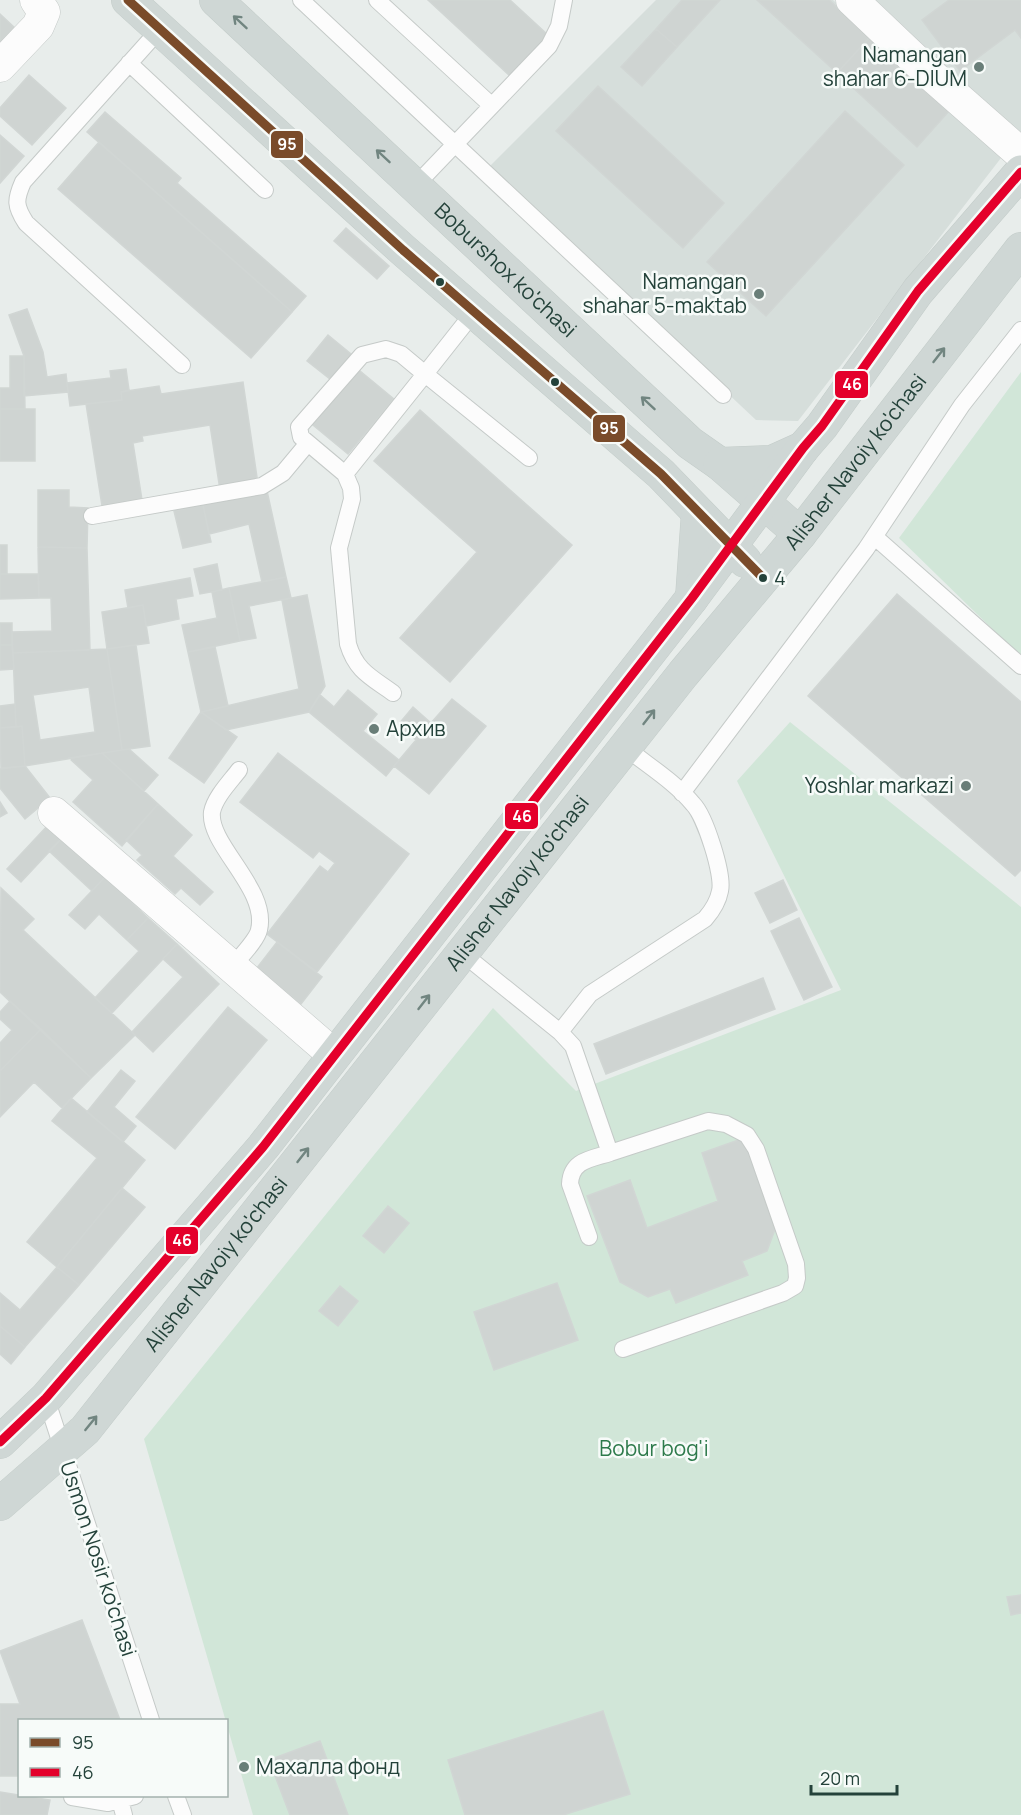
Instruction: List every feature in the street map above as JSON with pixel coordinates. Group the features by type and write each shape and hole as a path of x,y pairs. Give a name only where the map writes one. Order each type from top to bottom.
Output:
{"main road":[{"path":"128,0 474,312 661,474 729,546 763,578"},
{"name":"Boburshox ko'chasi","path":"216,0 690,443 720,464 800,534"},
{"path":"0,1442 46,1398 262,1147 692,598 803,448 822,426 918,291 1021,172"},
{"name":"Alisher Navoiy ko'chasi","path":"0,1504 85,1430 683,674 800,534 1021,249"},
{"path":"720,464 772,462 803,448"},
{"path":"692,598 698,513"}],"street":[{"path":"0,66 38,26 44,12 36,0"},
{"path":"852,0 929,74 1021,154"},
{"path":"54,813 334,1055"}],"lane":[{"path":"301,0 723,395"},
{"path":"377,0 491,105"},
{"path":"415,186 549,46 559,26 564,0"},
{"path":"160,29 23,182 17,197 18,211 27,223 182,364"},
{"path":"129,63 265,190"},
{"path":"345,474 474,312"},
{"path":"682,793 875,537 962,405 1021,330"},
{"path":"393,693 361,670 348,644 339,548 352,499 351,488 345,474 302,437 299,426 362,355 386,349 401,354 529,458"},
{"path":"92,516 262,486 283,473 308,443"},
{"path":"875,537 1021,666"},
{"path":"560,1032 590,994 705,919 715,907 721,890 702,814 682,793 625,747"},
{"path":"232,967 259,932 260,919 258,904 215,830 212,815 215,804 239,770"},
{"path":"462,953 560,1032 573,1046 610,1153"},
{"path":"589,1238 570,1184 570,1175 574,1168 581,1163 698,1122 708,1121 726,1124 747,1135 756,1149 796,1264 798,1278 795,1286 783,1293 623,1349"},
{"name":"Usmon Nosir ko'chasi","path":"46,1398 61,1450 151,1719"},
{"path":"72,1797 108,1803 126,1803"},
{"path":"176,1797 183,1815"}],"shaded area":[{"name":"Namangan shahar 5-maktab","path":"656,0 833,0 1001,158 798,421 756,420 488,168"},
{"name":"Namangan shahar 6-DIUM","path":"865,0 1021,0 1021,135"}],"green space":[{"path":"1021,372 1021,657 899,538"},
{"name":"Bobur bog'i","path":"790,722 1021,907 1021,1815 253,1815 228,1729 228,1719 225,1719 144,1439 493,1008 576,1091 841,990 737,781"}],"building":[{"path":"428,0 510,0 548,35 510,76"},
{"path":"682,0 720,0 677,47 656,29"},
{"path":"757,0 829,0 870,37 837,73"},
{"path":"949,0 1021,0 1021,38 1015,30 960,71 922,20"},
{"path":"0,14 15,28 0,45"},
{"path":"656,29 677,47 642,86 621,67"},
{"path":"870,37 949,111 917,147 837,73"},
{"path":"29,75 66,108 32,145 0,116 0,108"},
{"path":"598,86 724,203 683,248 556,131"},
{"path":"845,111 904,165 766,316 707,262"},
{"path":"105,112 181,178 177,183 306,296 292,312 87,132"},
{"path":"0,135 24,156 0,183"},
{"path":"99,142 292,312 251,358 58,189"},
{"path":"346,228 389,266 377,279 334,241"},
{"path":"27,309 43,352 47,377 66,374 68,392 24,396 24,356 9,315"},
{"path":"328,335 356,358 335,383 307,361"},
{"path":"10,356 24,356 25,409 0,409 0,388 10,388"},
{"path":"354,366 394,399 348,454 308,421"},
{"path":"126,369 129,390 121,392 122,400 70,406 67,383 111,378 110,371"},
{"path":"243,382 258,484 220,490 210,425 142,436 143,441 133,443 143,506 103,512 86,404 122,400 121,392 159,386 161,394"},
{"path":"0,409 35,409 35,461 0,461"},
{"path":"420,410 572,545 450,682 400,638 477,552 374,461"},
{"path":"38,490 69,490 69,507 88,508 87,548 38,547"},
{"path":"267,491 286,577 262,582 249,524 209,534 203,505"},
{"path":"203,505 211,542 183,548 174,511"},
{"path":"0,545 7,545 7,574 0,574"},
{"path":"38,547 87,548 90,650 13,653 12,632 52,631 51,598 39,598"},
{"path":"217,564 222,590 200,594 194,569"},
{"path":"0,574 38,574 39,598 0,599"},
{"path":"286,577 291,598 249,606 256,638 240,641 229,588"},
{"path":"190,578 193,596 176,599 179,619 146,626 143,605 128,608 125,590"},
{"path":"229,588 240,641 188,652 182,625 217,618 212,592"},
{"name":"Yoshlar markazi","path":"897,594 1021,702 1021,870 1015,876 808,696"},
{"path":"307,595 325,686 309,712 226,730 201,712 299,689 282,600"},
{"path":"143,605 149,643 107,649 102,612"},
{"path":"0,623 12,623 12,645 0,645"},
{"path":"0,645 12,645 14,669 0,670"},
{"path":"136,645 150,746 122,750 107,649"},
{"path":"215,647 228,706 201,712 188,652"},
{"path":"107,649 122,750 25,766 22,726 16,727 13,653","holes":["89,687 95,732 40,740 33,695"]},
{"path":"348,690 377,714 363,731 399,760 386,776 309,712 320,695 334,707"},
{"path":"452,699 486,726 429,794 394,766 416,740 398,725 413,707 431,723"},
{"path":"15,704 16,727 0,728 0,706"},
{"path":"201,712 237,737 204,783 169,758"},
{"path":"22,726 25,766 1,768 0,728"},
{"path":"129,749 158,775 144,791 102,753"},
{"path":"102,753 158,804 122,846 73,802 93,780 69,758"},
{"path":"278,753 409,854 317,972 267,934 320,866 328,872 335,863 319,851 313,858 240,802"},
{"path":"25,766 50,798 25,819 0,788 0,769"},
{"path":"0,802 7,813 0,817"},
{"path":"158,804 192,835 173,856 213,892 200,905 181,888 175,894 137,860 142,855 126,840"},
{"path":"49,824 63,837 21,882 7,869"},
{"path":"63,837 105,877 92,891 49,851"},
{"path":"105,877 148,918 127,940 99,914 85,929 69,915"},
{"path":"783,880 797,910 770,923 755,893"},
{"path":"1,888 34,919 23,930 135,1035 91,1078 0,992"},
{"path":"148,918 177,944 112,1013 95,998 139,951 127,940"},
{"path":"799,918 832,987 804,1000 771,931"},
{"path":"277,942 322,977 301,1004 256,969"},
{"path":"177,944 219,984 153,1052 132,1032 183,977 163,959"},
{"path":"763,978 775,1009 606,1074 594,1044"},
{"path":"10,1001 41,1029 0,1071 0,1043 12,1030 0,1019 0,1012"},
{"path":"228,1007 267,1040 175,1149 136,1117"},
{"path":"41,1029 91,1078 62,1108 34,1082 0,1117 0,1071"},
{"path":"121,1070 135,1081 114,1107 136,1126 123,1142 87,1112"},
{"path":"71,1098 145,1160 57,1267 27,1242 97,1158 52,1121"},
{"path":"747,1137 777,1224 767,1251 742,1261 748,1275 676,1303 670,1289 648,1297 620,1282 587,1196 630,1180 647,1228 718,1201 702,1153"},
{"path":"122,1188 145,1207 79,1285 57,1267"},
{"path":"388,1206 409,1223 384,1253 363,1236"},
{"path":"57,1267 79,1285 25,1347 0,1326 0,1293 20,1310"},
{"path":"557,1283 578,1340 494,1370 474,1312"},
{"path":"340,1286 358,1301 338,1326 319,1311"},
{"path":"0,1326 25,1347 11,1364 0,1354"},
{"path":"1021,1595 1021,1613 1011,1615 1007,1597"},
{"path":"82,1620 120,1719 18,1719 18,1776 0,1776 0,1704 20,1704 0,1651"},
{"path":"603,1711 630,1794 563,1815 465,1815 448,1760"},
{"path":"320,1741 348,1815 290,1815 269,1760"},
{"path":"0,1792 18,1795 18,1797 50,1800 47,1815 0,1815"}],"transit line":[{"name":"95","path":"128,0 403,250 661,474 763,578"},
{"name":"46","path":"0,1442 46,1398 263,1147 692,598 803,448 822,426 918,291 1021,172"}],"place":[{"name":"Namangan shahar 6-DIUM","path":"979,67"},
{"name":"Namangan shahar 5-maktab","path":"759,294"},
{"name":"4","path":"763,578"},
{"name":"Архив","path":"374,729"},
{"name":"Yoshlar markazi","path":"966,786"},
{"name":"Махалла фонд","path":"244,1767"}]}
